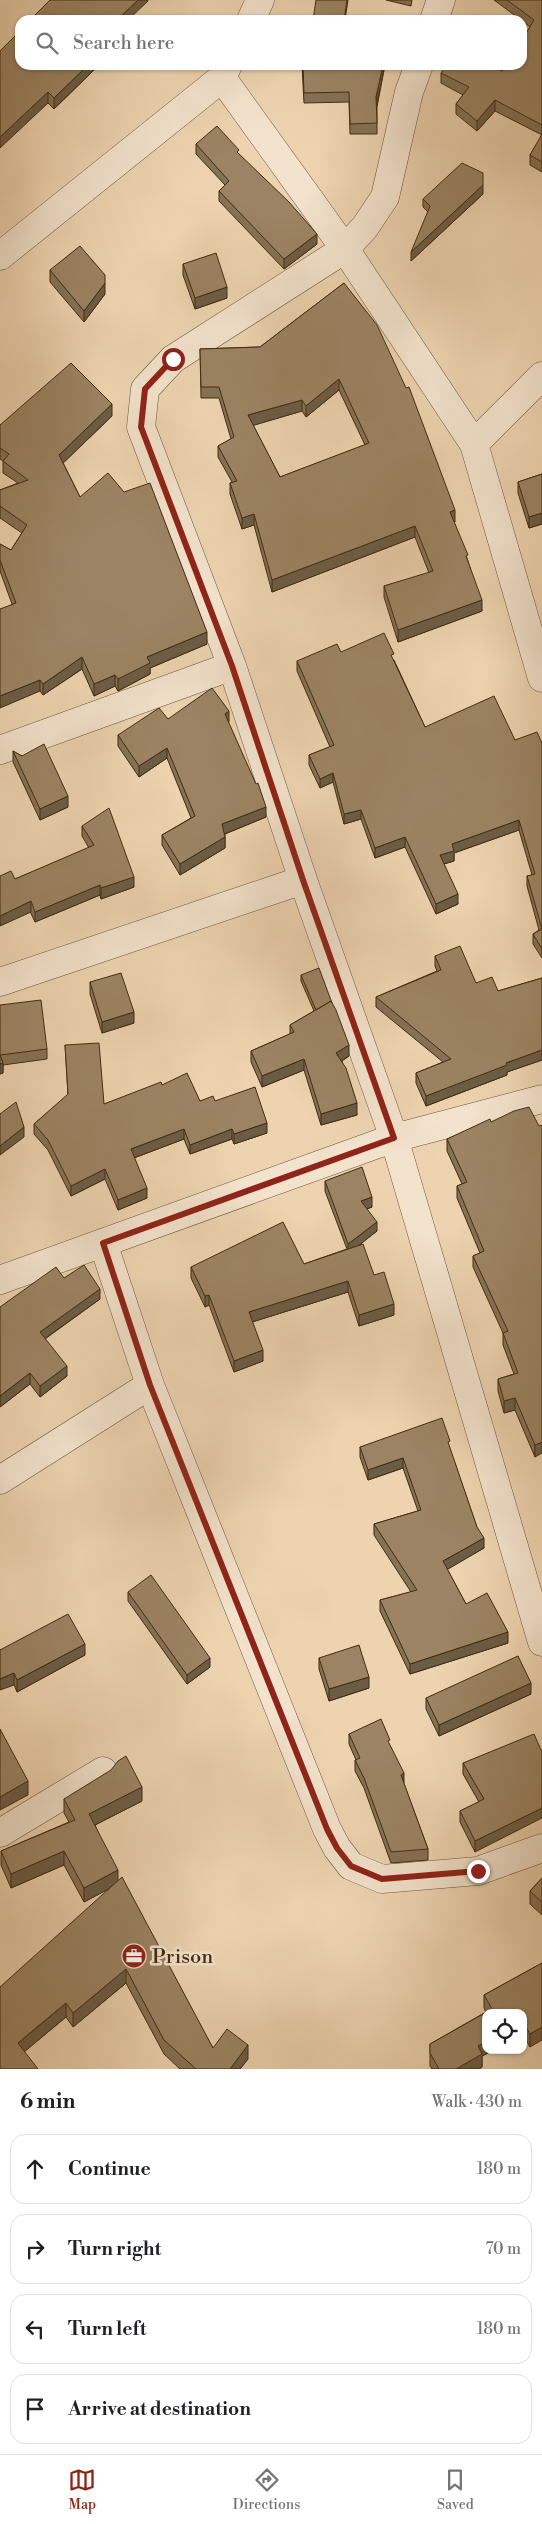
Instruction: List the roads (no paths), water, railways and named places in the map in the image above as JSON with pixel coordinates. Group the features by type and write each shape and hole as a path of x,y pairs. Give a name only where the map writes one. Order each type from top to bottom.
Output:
{"street":[{"path":"252,15 260,0"},
{"path":"436,15 441,0"},
{"path":"417,70 409,92 385,197 365,227 345,249 173,359 145,389 141,427 232,666 303,880 394,1138 542,1642"},
{"path":"0,256 225,71 474,444 542,678"},
{"path":"474,444 542,376"},
{"path":"0,750 232,666"},
{"path":"0,982 303,880"},
{"path":"0,1280 394,1138 542,1098"},
{"path":"103,1243 150,1385 327,1829 337,1848 351,1866 382,1879 478,1871 542,1848"},
{"path":"0,1480 150,1385"},
{"path":"0,1833 103,1772"}],"place":[{"name":"Prison","path":"134,1956"}]}
